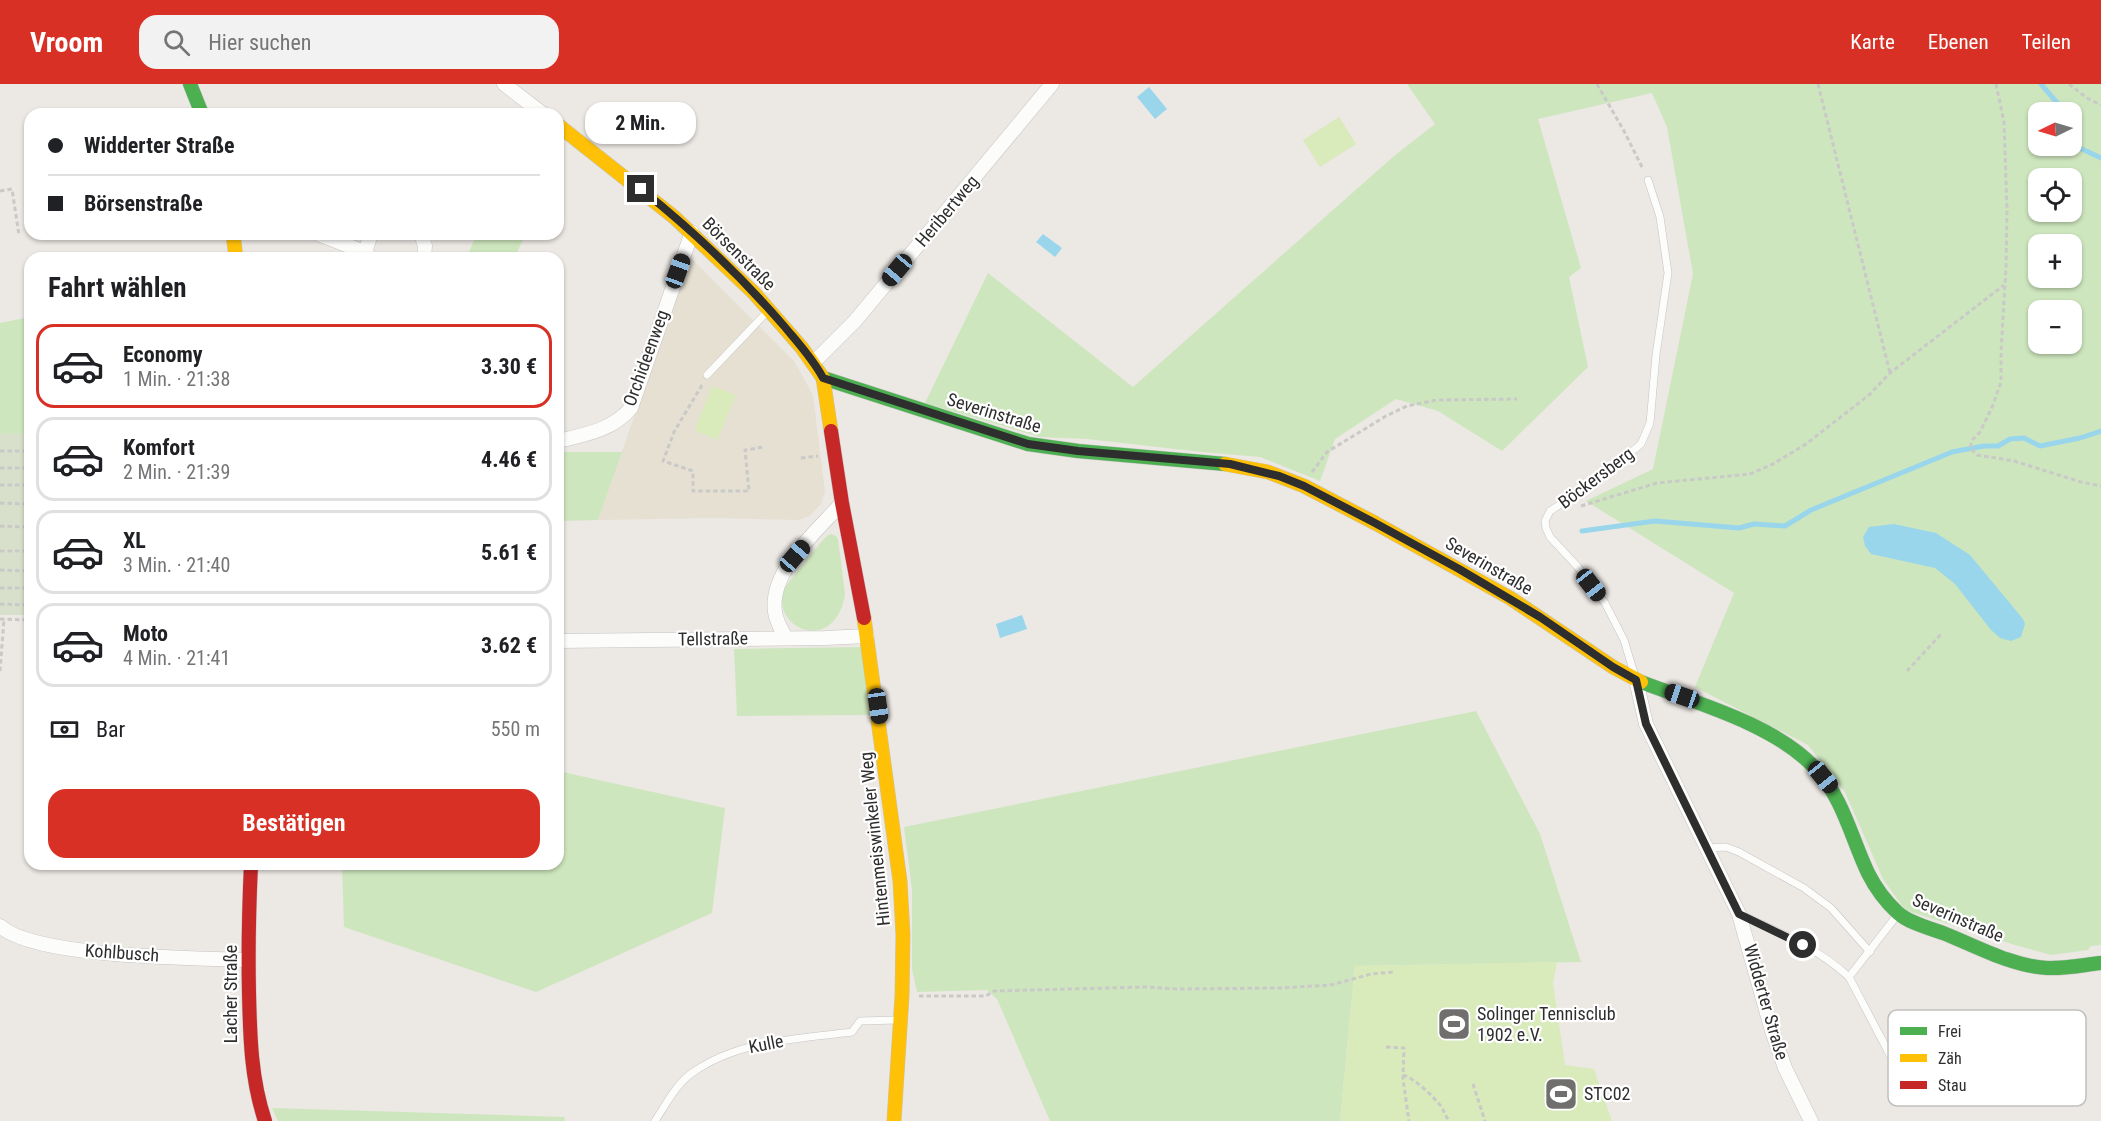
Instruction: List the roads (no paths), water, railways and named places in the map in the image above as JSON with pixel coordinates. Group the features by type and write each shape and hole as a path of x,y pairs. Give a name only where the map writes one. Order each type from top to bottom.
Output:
{"street":[{"path":"190,84 200,108"},
{"path":"504,84 535,108"},
{"name":"Heribertweg","path":"814,362 855,321 1052,84"},
{"name":"Börsenstraße","path":"564,130 692,232 770,309 814,362 823,378"},
{"name":"Orchideenweg","path":"564,440 597,432 617,421 631,408 692,232"},
{"path":"331,240 358,252"},
{"name":"Severinstraße","path":"823,378 1028,444 1078,451 1230,464 1268,472 1304,486 1510,598 1636,680 1682,696 1756,727 1797,752 1814,767 1831,788 1850,825 1868,872 1879,891 1899,914 1916,923 2019,963 2047,968 2101,963"},
{"name":"Hintenmeiswinkeler Weg","path":"823,378 842,503 867,636 900,881 903,935 902,996 894,1121"},
{"path":"786,638 778,624 774,610 779,581 795,556 842,503"},
{"name":"Tellstraße","path":"564,641 867,636"},
{"name":"Widderter Straße","path":"1636,680 1646,724 1739,914 1772,1031 1785,1068 1811,1121"},
{"name":"Lacher Straße","path":"250,870 248,960 250,1054 259,1104 266,1121"},
{"name":"Kohlbusch","path":"0,926 18,938 66,948 248,960"}],"lane":[{"name":"Böckersberg","path":"1636,680 1624,640 1605,603 1550,537 1545,521 1550,511 1592,484 1641,444 1650,423 1656,355 1668,273 1660,217 1648,180"},
{"path":"707,375 770,309"},
{"path":"1708,848 1726,847 1739,852 1804,888 1831,908 1870,952"},
{"name":"Widderter Straße","path":"1739,914 1823,956 1849,978 1888,1051"},
{"path":"1849,978 1899,914"},
{"name":"Kulle","path":"655,1121 682,1083 692,1073 734,1051 768,1042 852,1032 860,1021 900,1020"}],"water":[{"path":"1149,87 1167,109 1155,119 1137,97"},
{"path":"1043,234 1062,248 1055,257 1036,242"},
{"path":"1894,524 1936,533 1970,555 2023,619 2025,624 2021,637 2011,641 2000,638 1955,584 1935,568 1871,554 1865,546 1863,537 1869,527"},
{"path":"1022,615 1027,629 1000,638 996,624"}],"waterway":[{"path":"2041,84 2056,102"},
{"path":"2082,149 2101,158"},
{"path":"1582,531 1655,521 1739,528 1754,524 1785,526 1811,510 1952,452 1984,446 1998,446 2010,439 2024,438 2040,446 2101,431"}],"place":[{"name":"Solinger Tennisclub 1902 e.V.","path":"1454,1024"},
{"name":"STC02","path":"1561,1094"}]}
